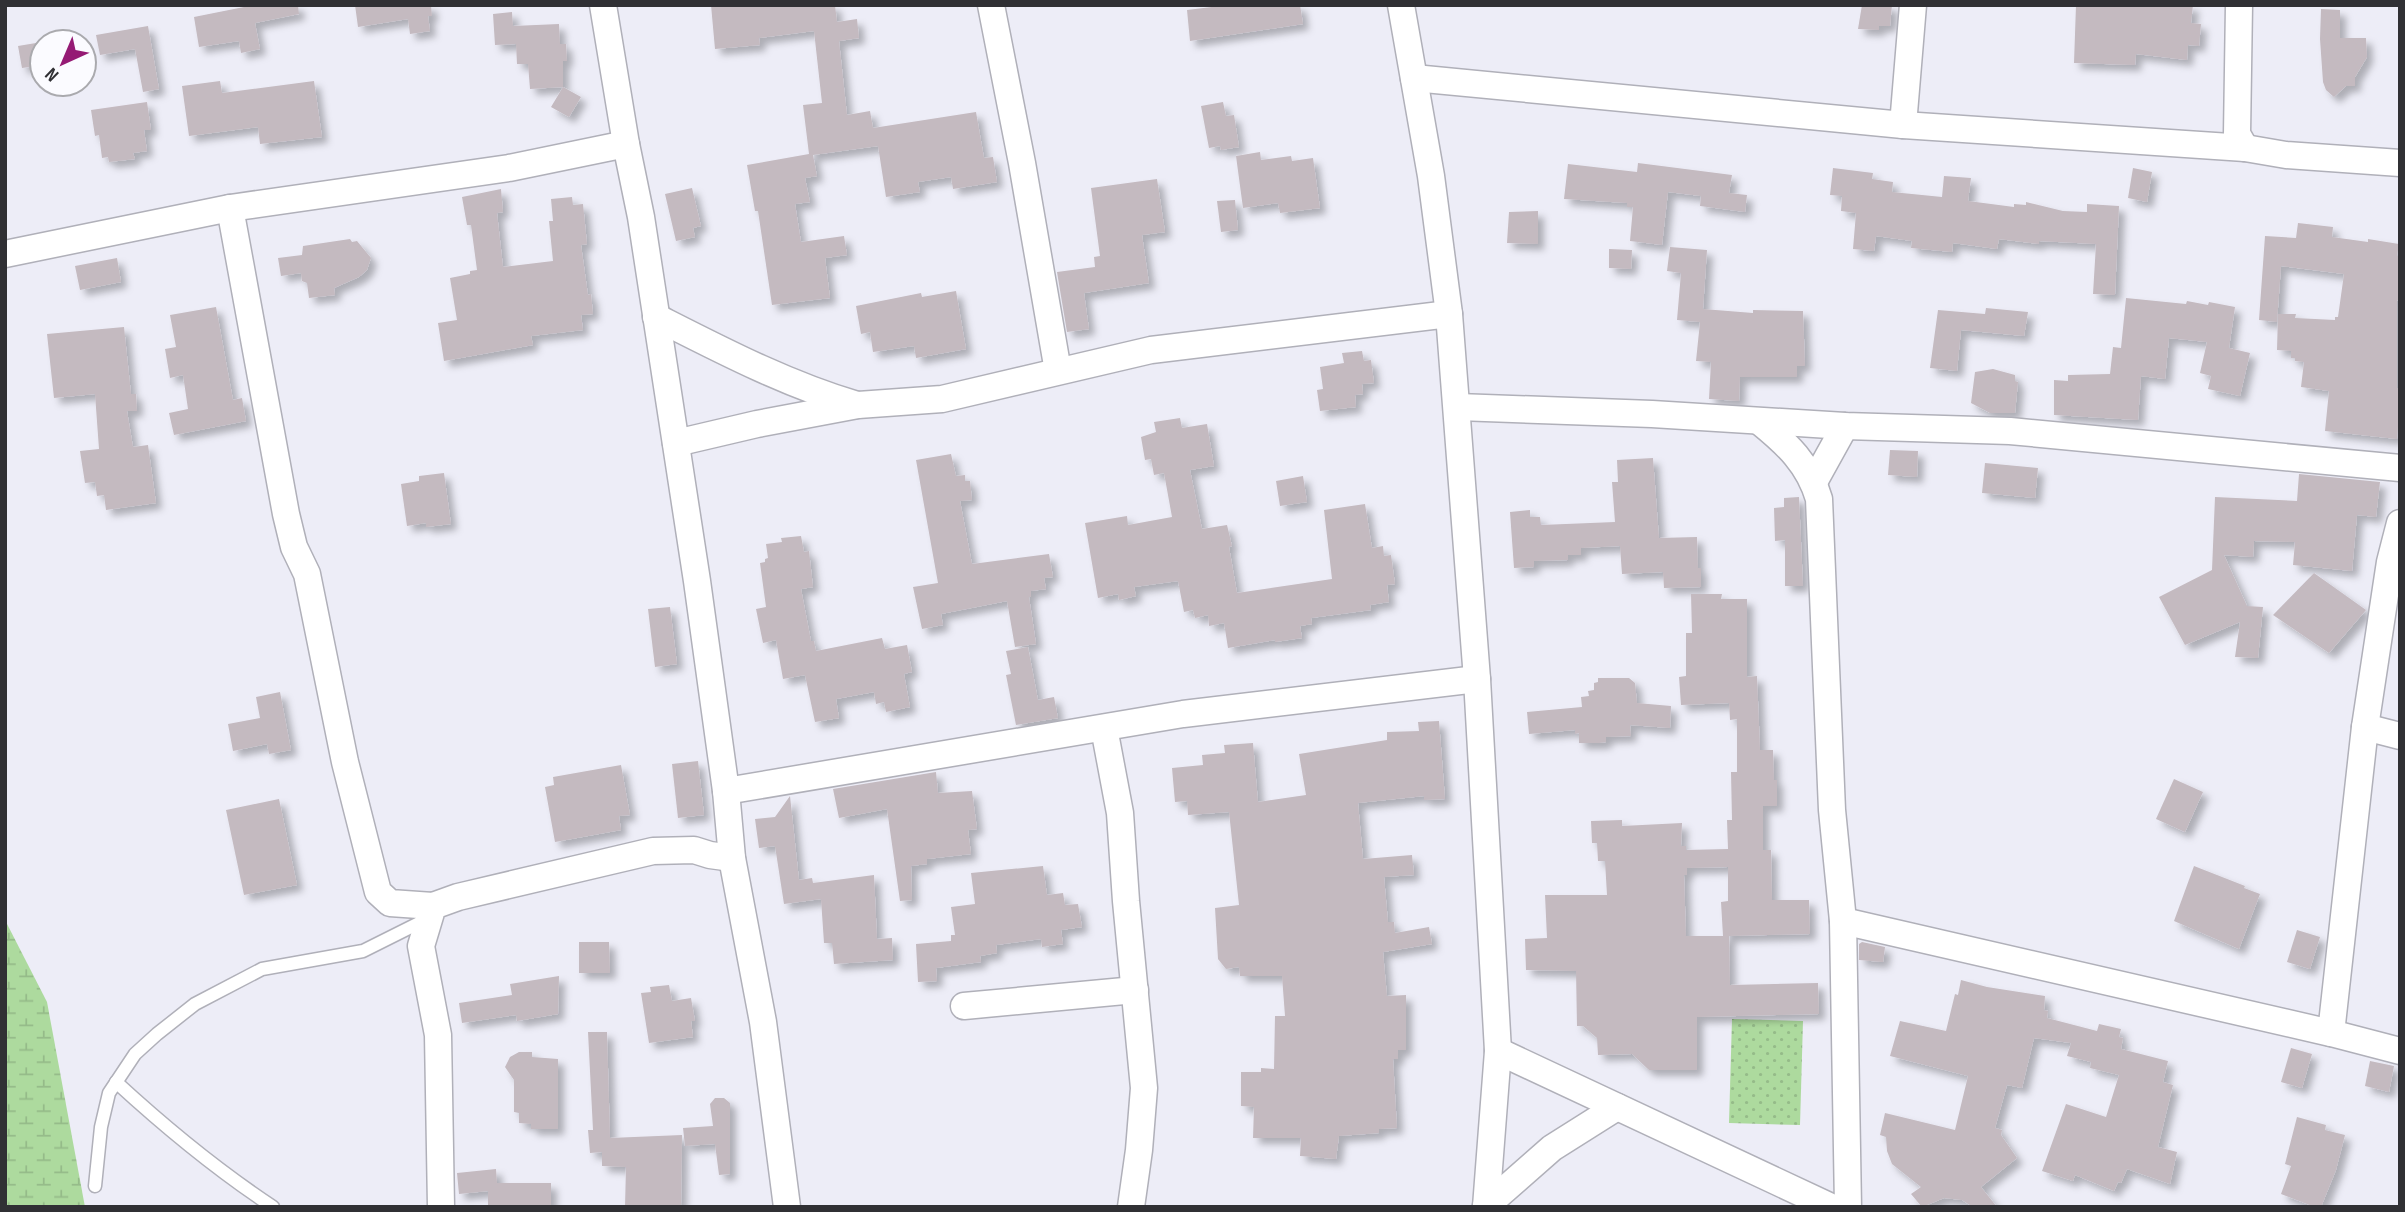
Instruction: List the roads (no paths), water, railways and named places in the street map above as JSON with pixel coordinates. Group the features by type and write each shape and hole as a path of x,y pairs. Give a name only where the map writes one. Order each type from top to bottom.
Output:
{"street":[{"path":"603,5 641,217 676,443 726,791 732,858 763,1022 787,1207"},
{"path":"991,5 1058,371"},
{"path":"1401,5 1431,176 1458,407 1477,679 1498,1051 1486,1206"},
{"path":"1903,125 1913,5"},
{"path":"2239,5 2237,134 2245,148"},
{"path":"1414,78 1903,125 2245,148 2286,155 2400,163"},
{"path":"5,254 230,208 509,168 626,144"},
{"path":"230,208 286,514 294,547 307,574 345,762 378,892 390,903 432,911 458,897 653,851 694,850 732,858"},
{"path":"676,443 858,405 942,399 1151,351 1449,314"},
{"path":"656,317 733,356 802,386 858,405"},
{"path":"1458,407 1652,414 1845,426 2010,430 2400,468"},
{"path":"1760,422 1799,457 1814,482 1820,514 1832,810 1843,921 1848,1207"},
{"path":"1814,482 1845,426"},
{"path":"2331,1032 2365,727 2390,562 2400,523"},
{"path":"726,791 1183,714 1477,679"},
{"path":"2365,727 2400,736"},
{"path":"1104,728 1120,813 1144,1088 1131,1207"},
{"path":"432,911 421,946 438,1035 441,1207"},
{"path":"1843,921 2331,1032 2400,1051"},
{"path":"964,1006 1135,990"},
{"path":"1498,1051 1831,1207"},
{"path":"1486,1206 1552,1148 1617,1107"}],"lane":[{"path":"95,1186 101,1127 109,1093 135,1054 195,1004 262,968 363,951 417,925 432,911"},
{"path":"116,1082 166,1129 273,1207"}]}
